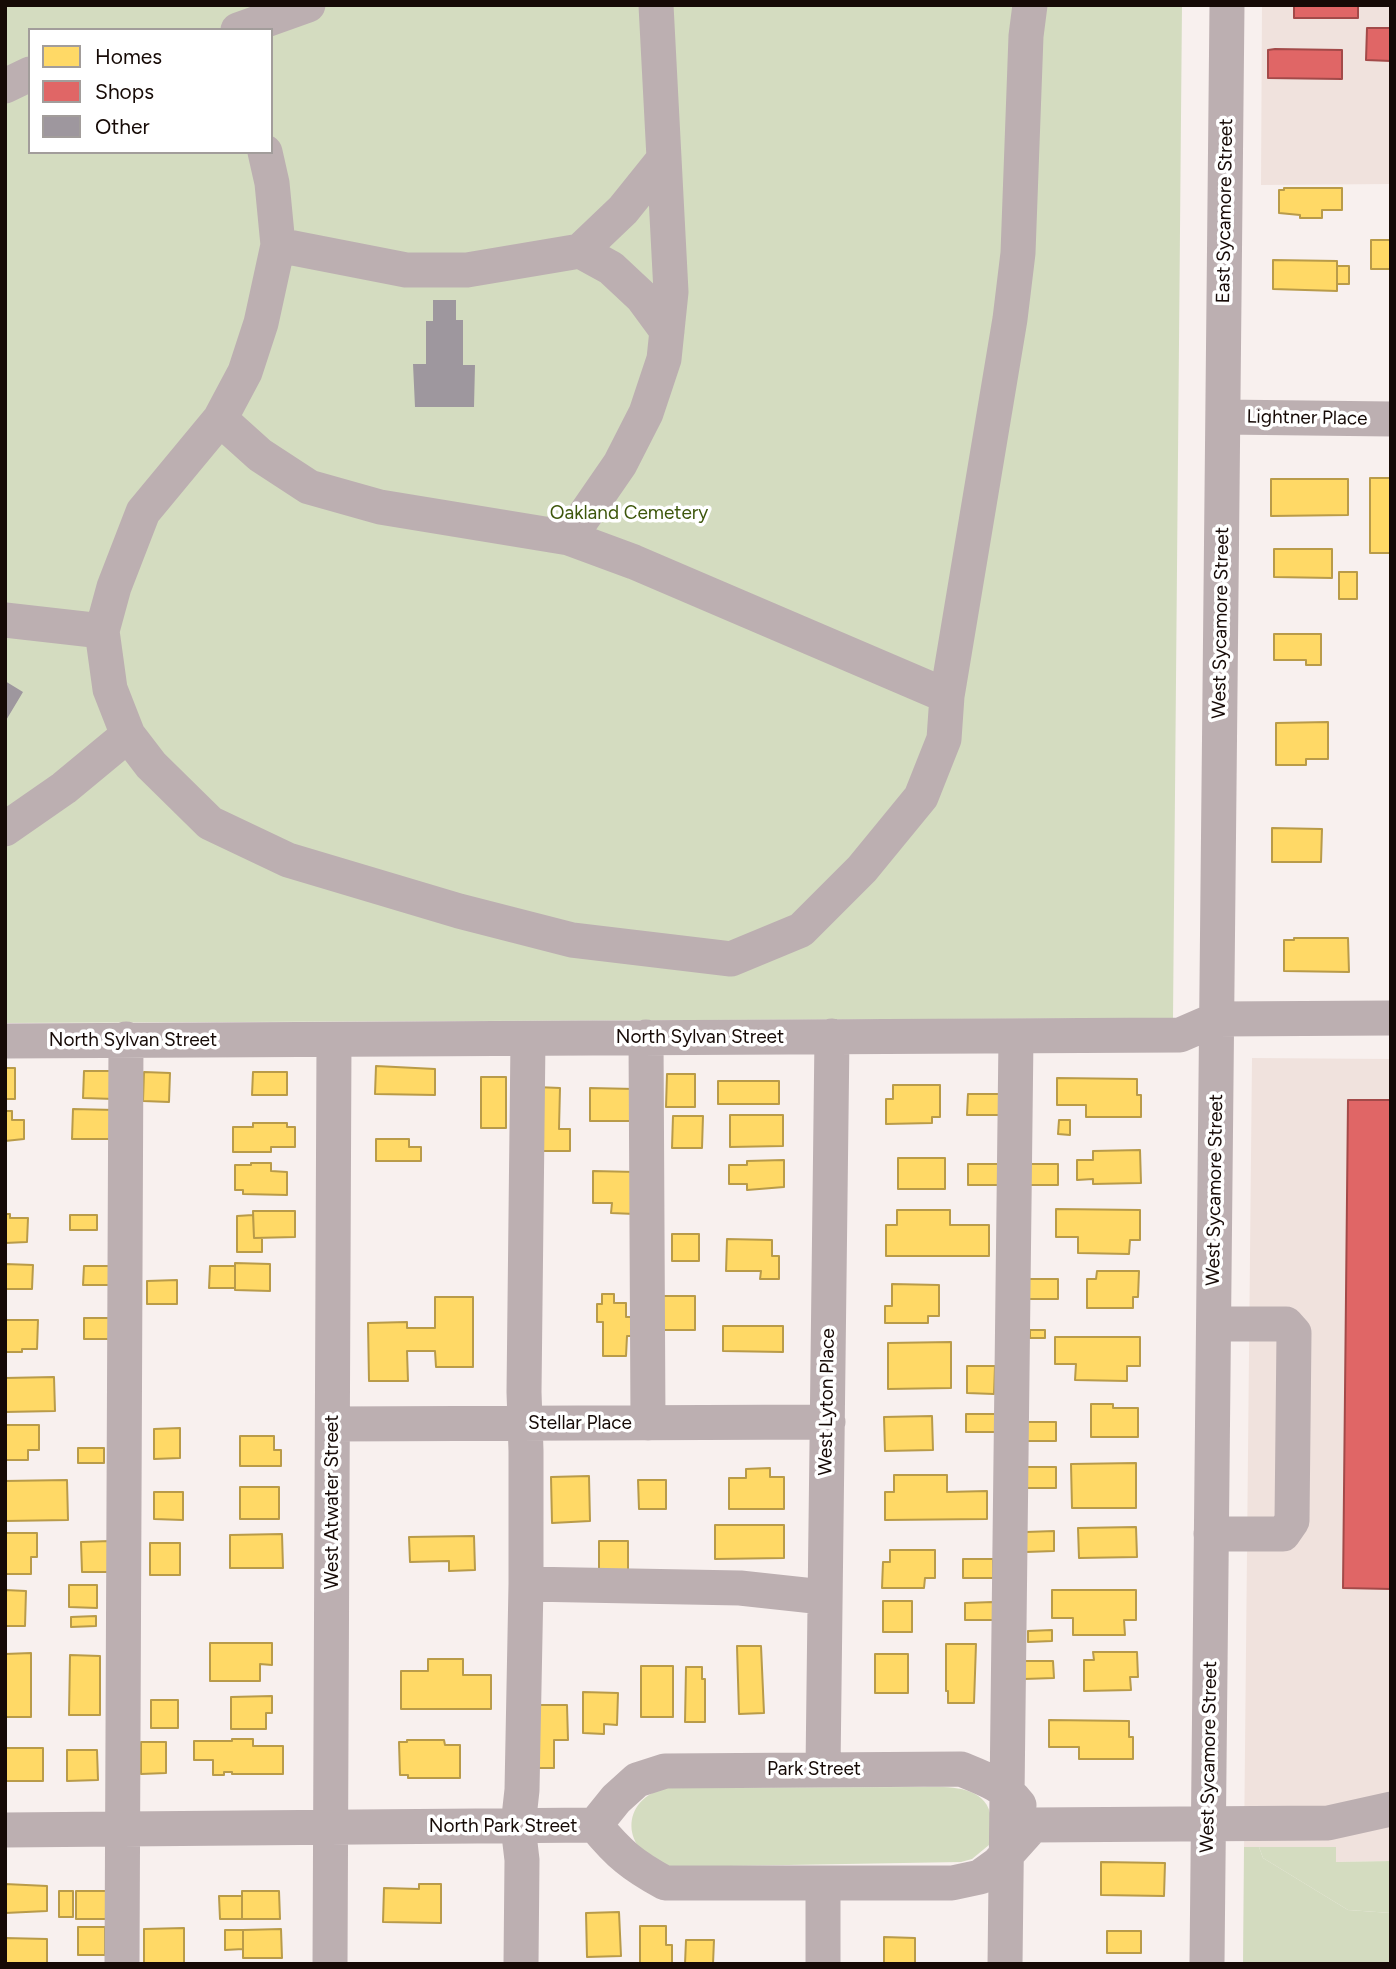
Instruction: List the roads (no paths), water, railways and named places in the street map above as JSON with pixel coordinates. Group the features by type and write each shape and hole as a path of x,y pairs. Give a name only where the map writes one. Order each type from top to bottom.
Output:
{"street":[{"path":"244,28 308,5"},
{"path":"569,538 620,464 646,413 664,359 671,292 656,5"},
{"path":"265,154 272,183 278,245 264,311 245,372 220,419 143,512 114,587 102,631 110,689 128,735 151,765 210,823 288,860 460,911 572,940 731,958 801,930 862,869 921,797 944,739 947,696 1008,332 1016,266 1026,36 1030,5"},
{"name":"East Sycamore Street","path":"1223,417 1227,5"},
{"path":"5,86 28,75"},
{"path":"278,245 407,270 467,270 580,251 623,210 664,159"},
{"path":"580,251 611,268 642,297 667,331"},
{"name":"Lightner Place","path":"1223,417 1391,419"},
{"name":"West Sycamore Street","path":"1207,1964 1223,417"},
{"path":"220,419 260,455 309,487 380,507 569,538 647,567 947,696"},
{"path":"5,620 102,631"},
{"path":"5,829 64,788 128,735"},
{"name":"North Sylvan Street","path":"5,1041 1180,1035 1217,1019 1391,1018"},
{"name":"West Lyton Place","path":"823,1769 831,1036"},
{"path":"1005,1964 1016,1036"},
{"path":"646,1037 648,1423"},
{"path":"122,1964 126,1039"},
{"path":"521,1964 522,1860 518,1826 522,1790 526,1584 528,1039"},
{"name":"West Atwater Street","path":"330,1964 334,1040"},
{"path":"1211,1534 1283,1534 1292,1521 1294,1334 1286,1324 1214,1324"},
{"name":"Stellar Place","path":"333,1424 828,1422"},
{"path":"526,1584 740,1588 823,1597"},
{"name":"Park Street","path":"595,1825 616,1799 637,1780 665,1771 961,1769 1006,1790 1033,1825"},
{"path":"1033,1825 1328,1823 1391,1809"},
{"name":"North Park Street","path":"5,1829 595,1825 612,1846 635,1867 665,1882 952,1883 980,1877 998,1864 1033,1825"},
{"path":"823,1883 823,1964"}],"park label":[{"name":"Oakland Cemetery","path":"629,513"}]}
